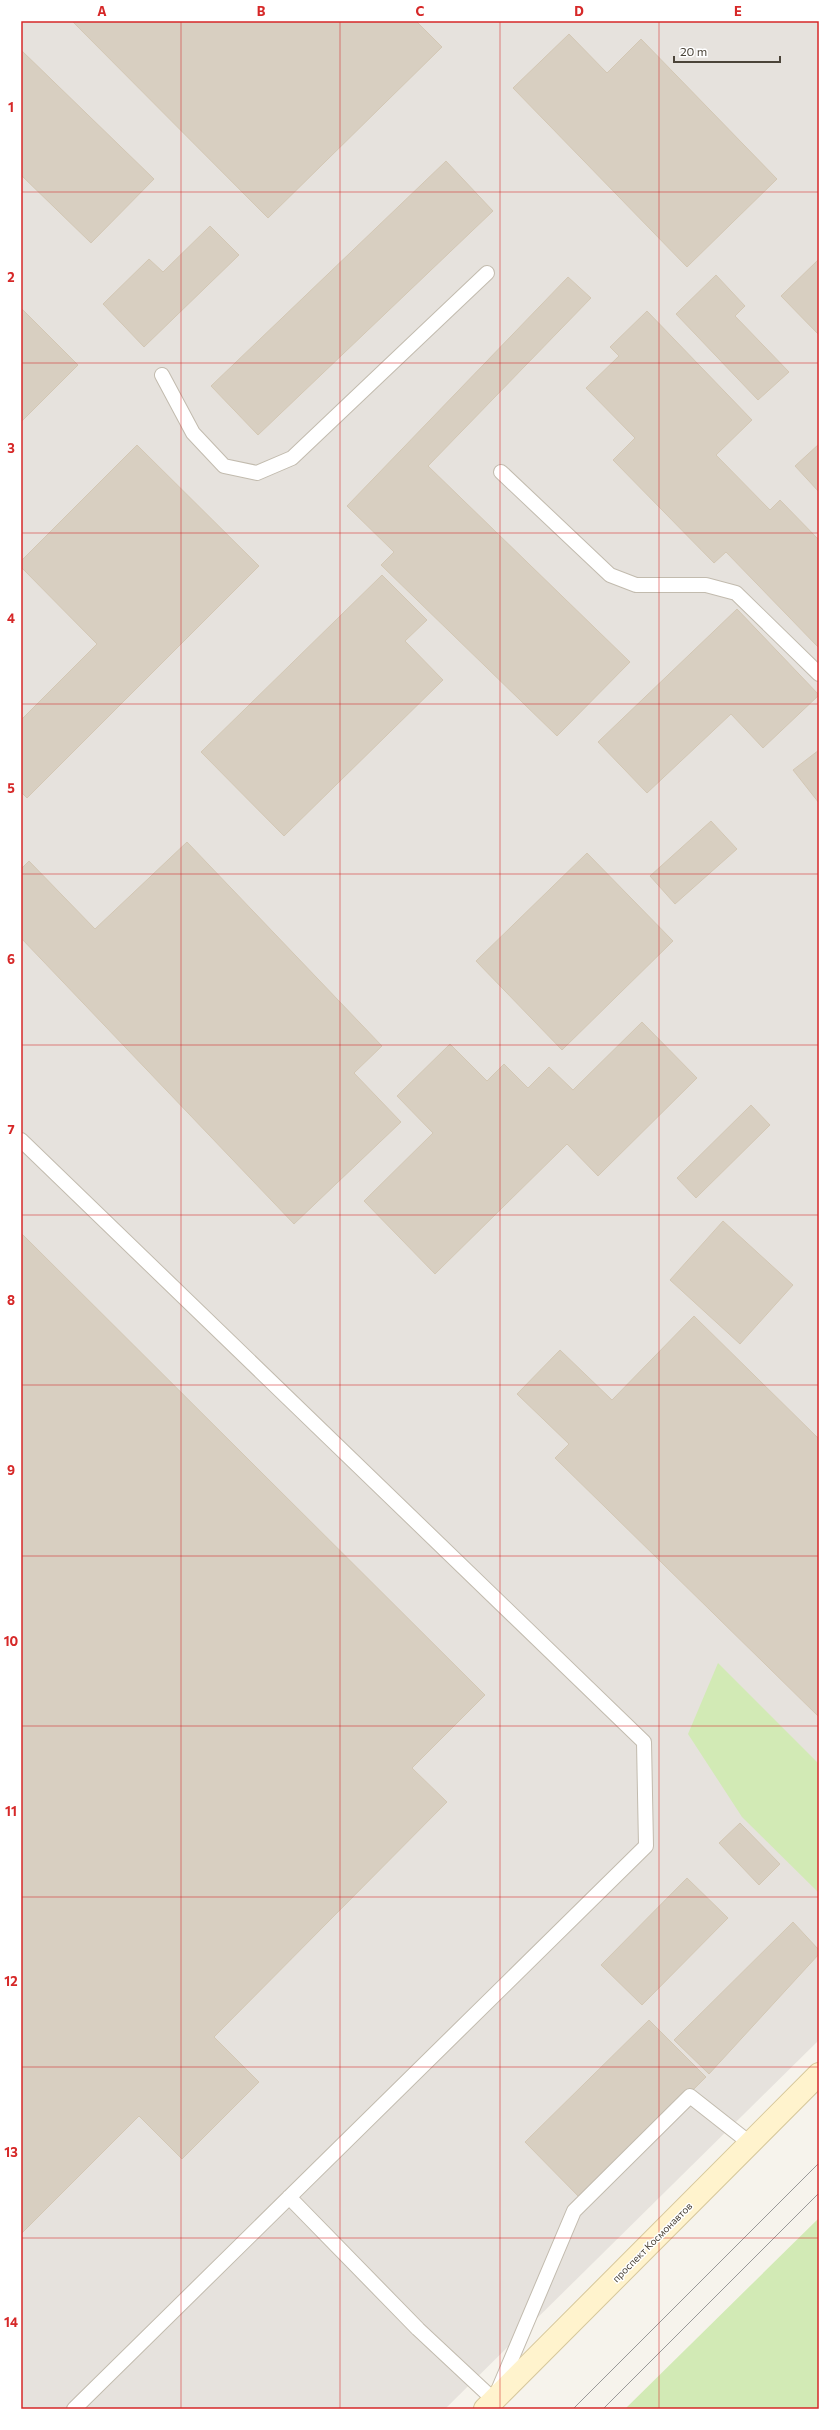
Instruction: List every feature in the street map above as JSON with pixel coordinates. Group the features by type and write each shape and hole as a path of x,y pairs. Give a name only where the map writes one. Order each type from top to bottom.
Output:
{"main road":[{"name":"проспект Космонавтов","path":"489,2404 819,2074"}],"lane":[{"path":"162,375 194,433 224,466 257,473 292,458 487,273"},
{"path":"502,472 610,575 636,585 706,585 736,593 819,674"},
{"path":"21,1140 644,1742 646,1846 74,2409"},
{"path":"289,2197 489,2404 574,2211 585,2200 690,2096 750,2144"}],"shaded area":[{"path":"21,21 819,21 819,2040 445,2409 21,2409"}],"green space":[{"path":"718,1663 819,1764 819,1893 742,1817 688,1734"},
{"path":"819,2218 819,2409 625,2409"}],"building":[{"path":"72,21 416,21 442,47 268,218"},
{"path":"569,34 607,73 641,39 777,179 687,267 513,88"},
{"path":"21,50 154,179 91,243 21,175"},
{"path":"446,161 493,211 258,435 211,386"},
{"path":"210,226 239,255 144,347 103,304 149,259 163,272"},
{"path":"819,259 819,335 781,296"},
{"path":"716,275 745,306 735,316 789,372 758,400 676,314"},
{"path":"568,277 591,298 428,466 630,662 557,736 381,565 394,552 347,506"},
{"path":"21,308 78,365 21,422"},
{"path":"647,311 752,420 716,455 770,510 780,500 819,540 819,648 726,552 714,563 613,460 635,438 586,388 619,356 610,347"},
{"path":"819,444 819,492 795,466"},
{"path":"137,445 259,566 27,798 21,792 21,720 97,644 21,567 21,561"},
{"path":"382,575 427,620 405,641 443,680 284,836 201,752"},
{"path":"737,609 819,695 763,748 731,714 647,793 598,742"},
{"path":"819,750 819,803 793,770"},
{"path":"711,821 737,849 675,904 650,876"},
{"path":"187,842 382,1046 354,1073 401,1122 294,1224 21,938 21,869 29,861 95,929"},
{"path":"587,853 673,941 562,1050 476,961"},
{"path":"642,1022 697,1078 598,1176 567,1144 435,1274 364,1201 433,1133 397,1096 450,1044 487,1081 504,1064 528,1088 549,1067 573,1090"},
{"path":"751,1105 770,1125 696,1198 677,1178"},
{"path":"723,1221 793,1285 740,1344 670,1280"},
{"path":"21,1233 485,1695 412,1768 447,1802 214,2037 259,2082 182,2159 139,2116 21,2234"},
{"path":"694,1316 819,1439 819,1717 555,1458 569,1444 517,1394 560,1350 612,1400"},
{"path":"740,1823 780,1864 759,1885 719,1843"},
{"path":"687,1878 728,1918 642,2005 601,1965"},
{"path":"793,1922 819,1950 819,1954 709,2074 674,2040"},
{"path":"649,2020 706,2077 582,2200 525,2142"}],"tram line":[{"path":"573,2409 819,2163"},
{"path":"603,2409 819,2193"}]}
